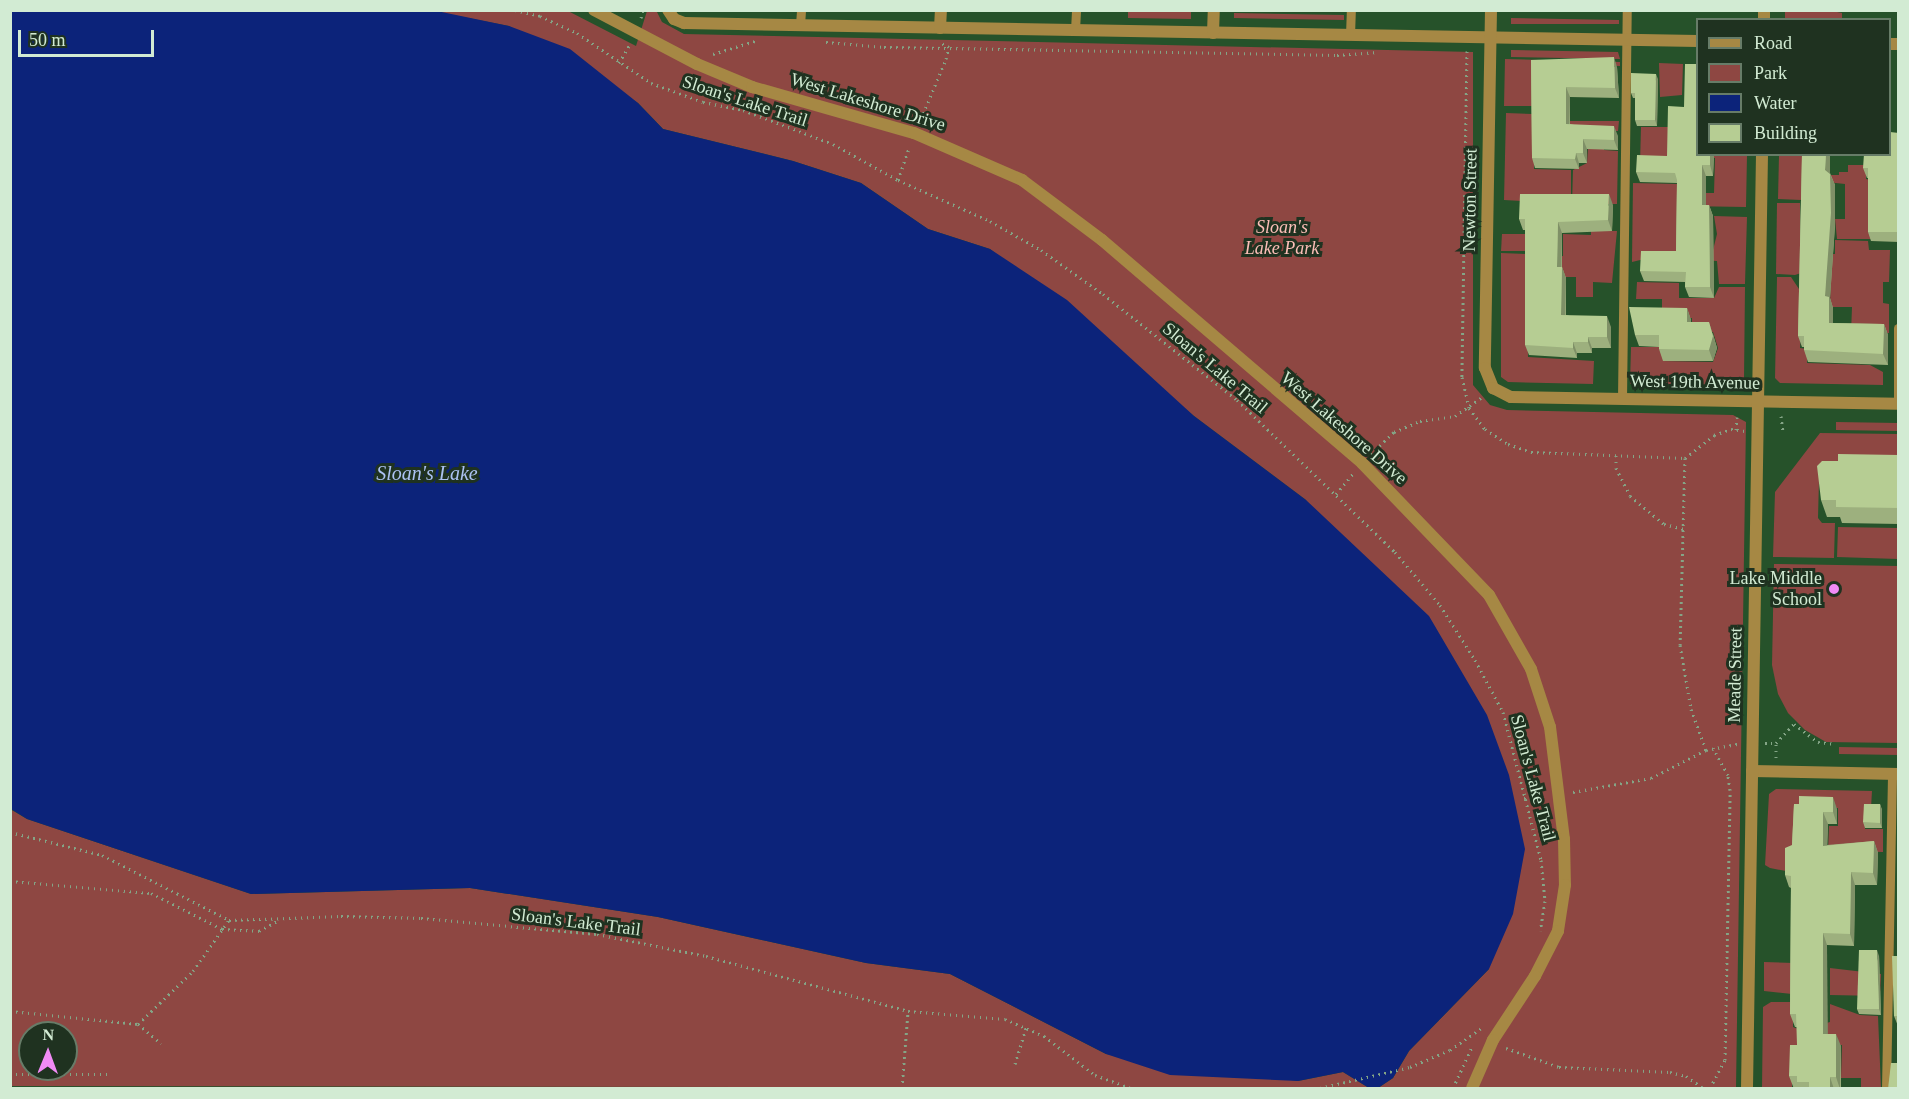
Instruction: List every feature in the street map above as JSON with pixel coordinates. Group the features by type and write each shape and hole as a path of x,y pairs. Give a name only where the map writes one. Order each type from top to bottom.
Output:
{"street":[{"name":"West Lakeshore Drive","path":"594,10 697,64 752,87 914,132 950,145 1031,187 1102,240 1362,463 1450,551 1489,595 1512,630 1531,669 1550,727 1560,794 1565,885 1558,931 1535,976 1493,1040 1472,1089"},
{"path":"668,10 674,19 684,23 1696,41"},
{"path":"940,28 941,10"},
{"path":"1213,33 1214,10"},
{"name":"Newton Street","path":"1491,10 1485,368 1493,388"},
{"name":"Meade Street","path":"1747,1089 1762,156"},
{"name":"West 19th Avenue","path":"1493,388 1511,397 1898,404"},
{"path":"1752,771 1895,774"}],"lane":[{"path":"800,26 801,10"},
{"path":"1076,10 1076,30"},
{"path":"1350,35 1351,10"},
{"path":"1622,399 1628,10"},
{"path":"1898,404 1899,328"},
{"path":"1886,1089 1895,774"}],"path":[{"name":"Sloan's Lake Trail","path":"515,10 540,16 577,33 619,63 677,94 743,110 832,144 898,180 990,221 1050,256 1237,400 1336,494 1440,605 1475,660 1503,712 1541,860 1545,901 1537,939"},
{"path":"940,28 941,42 948,48"},
{"path":"619,63 635,33"},
{"path":"710,54 760,39"},
{"path":"817,39 848,46 1337,55 1382,51"},
{"path":"898,180 914,132 948,48"},
{"path":"1456,50 1467,50"},
{"path":"1467,58 1462,377 1469,408 1485,429 1523,449 1685,458 1714,435 1731,429"},
{"path":"1336,494 1362,463 1394,432 1469,408"},
{"path":"1616,455 1616,468 1630,496 1664,524 1684,529"},
{"path":"1685,458 1680,645 1691,709 1706,750"},
{"path":"1778,752 1776,742 1794,724 1818,742 1835,744"},
{"path":"1524,798 1651,778 1706,750 1735,744"},
{"path":"1710,1089 1725,1060 1730,790 1728,775 1713,748"},
{"name":"Sloan's Lake Trail","path":"10,832 102,855 228,920 421,918 597,934 706,956 908,1011 1005,1020 1044,1036 1095,1075 1130,1089"},
{"path":"10,881 151,893 222,929 259,931 281,919"},
{"path":"138,1024 193,971 228,920"},
{"path":"10,1011 138,1024 161,1043"},
{"path":"902,1089 908,1011"},
{"path":"1453,1089 1486,1023"},
{"path":"1015,1065 1026,1028"},
{"path":"1481,1029 1493,1040 1559,1067 1670,1072 1686,1076 1703,1089"},
{"path":"1320,1089 1410,1066 1450,1050 1481,1029"},
{"path":"10,1074 111,1074"}],"green space":[{"name":"Sloan's Lake Park","path":"656,10 662,22 684,34 1473,52 1473,385 1490,405 1507,410 1733,415 1746,422 1736,1088 1378,1088 1393,1078 1409,1051 1489,969 1306,500 1194,416 990,249 928,229 861,183 793,161 663,129 638,103 509,26 432,11 568,11 636,46 647,11"},
{"path":"1128,11 1191,12 1191,19 1128,18"},
{"path":"1785,11 1842,13 1842,18 1785,18"},
{"path":"1234,13 1344,15 1344,20 1234,18"},
{"path":"1511,18 1619,20 1619,24 1511,24"},
{"path":"1511,50 1618,52 1620,59 1511,57"},
{"path":"1505,59 1620,62 1620,66 1584,65 1533,106 1504,106"},
{"path":"1659,63 1683,64 1682,95 1660,97"},
{"path":"1506,113 1533,114 1533,121 1619,121 1618,131 1535,132 1534,169 1571,170 1571,204 1504,200"},
{"path":"1641,127 1671,127 1684,155 1640,165"},
{"path":"1604,135 1604,150 1618,151 1617,204 1572,204 1573,170 1587,163 1588,148"},
{"path":"1685,155 1747,156 1746,207 1684,206 1684,193 1714,193 1715,158"},
{"path":"1779,156 1806,156 1805,197 1801,200 1778,199"},
{"path":"1848,165 1866,165 1866,179 1871,180 1871,239 1837,239 1835,219 1845,219 1845,184 1808,180 1808,175 1839,175 1839,172 1848,172"},
{"path":"1633,183 1678,184 1698,246 1632,262"},
{"path":"1777,203 1800,203 1801,273 1795,275 1776,274"},
{"path":"1714,216 1747,217 1745,284 1719,284 1717,261 1699,260 1713,250 1717,234"},
{"path":"1591,231 1617,231 1612,283 1593,282 1593,297 1576,297 1576,277 1554,277 1554,257 1563,256 1563,234 1591,235"},
{"path":"1502,234 1531,234 1530,251 1501,251"},
{"path":"1835,240 1868,241 1869,250 1890,250 1889,282 1883,282 1883,303 1889,304 1889,333 1851,333 1852,307 1830,307 1831,264 1807,254 1835,254"},
{"path":"1501,253 1526,254 1528,357 1594,361 1593,384 1508,382 1501,377"},
{"path":"1777,277 1791,277 1803,295 1800,348 1807,349 1807,363 1870,365 1883,372 1883,385 1780,383 1775,378"},
{"path":"1637,282 1679,283 1679,298 1714,298 1719,287 1745,287 1744,380 1740,385 1630,384 1631,347 1663,347 1663,361 1713,362 1718,348 1713,332 1692,332 1692,318 1662,318 1662,299 1636,299"},
{"path":"1836,422 1898,423 1898,431 1836,430"},
{"path":"1820,433 1898,434 1898,469 1819,481 1818,518 1822,523 1835,523 1834,558 1773,557 1775,492"},
{"path":"1838,527 1898,528 1898,559 1837,557"},
{"path":"1774,564 1898,566 1898,743 1826,742 1805,730 1788,713 1778,694 1772,665"},
{"path":"1839,747 1898,748 1898,755 1839,754"},
{"path":"1776,789 1872,791 1871,808 1865,809 1865,829 1883,829 1883,852 1828,851 1829,826 1838,826 1838,808 1803,807 1786,871 1770,868 1765,865 1769,794"},
{"path":"10,809 27,819 251,894 470,888 658,917 866,963 950,974 1106,1054 1298,1081 1343,1072 1369,1088 11,1086"},
{"path":"1764,962 1793,963 1792,994 1764,991"},
{"path":"1830,968 1881,974 1880,996 1830,995"},
{"path":"1771,1002 1793,1002 1793,1027 1816,1036 1792,1057 1792,1088 1762,1088 1763,1007"},
{"path":"1830,1004 1860,1015 1878,1016 1881,1088 1861,1088 1861,1078 1841,1078 1842,1045 1823,1044 1823,1024 1830,1022"}],"water":[{"name":"Sloan's Lake","path":"432,10 509,26 570,49 638,103 663,129 793,161 861,183 928,229 990,249 1067,300 1194,416 1306,500 1429,616 1487,715 1509,775 1525,849 1513,914 1489,969 1409,1051 1393,1078 1378,1088 1369,1088 1343,1072 1298,1081 1170,1075 1106,1054 950,974 866,963 658,917 470,888 251,894 27,819 11,809 11,11"}],"building":[{"path":"1614,57 1615,88 1566,87 1566,124 1614,126 1614,140 1583,139 1583,153 1576,153 1575,159 1532,158 1531,60"},
{"path":"1685,64 1696,64 1696,156 1710,156 1710,165 1702,165 1702,205 1709,205 1710,287 1685,287 1686,272 1640,271 1641,251 1676,251 1677,180 1675,173 1636,172 1637,155 1667,156 1668,106 1684,107"},
{"path":"1631,73 1656,74 1655,120 1635,120 1635,93 1631,93"},
{"path":"1891,132 1899,133 1899,232 1868,232 1868,168 1863,168 1864,156 1891,156"},
{"path":"1802,156 1826,156 1825,170 1830,174 1831,213 1825,296 1829,297 1829,323 1884,324 1883,354 1804,350 1804,336 1798,336"},
{"path":"1520,194 1609,194 1608,220 1558,222 1557,267 1562,267 1561,315 1607,316 1607,337 1588,337 1588,342 1573,342 1573,348 1525,345 1525,219 1519,219"},
{"path":"1629,307 1687,308 1687,322 1709,322 1713,336 1709,350 1659,349 1659,335 1635,335"},
{"path":"1838,454 1899,455 1899,508 1836,507 1836,500 1821,500 1817,466 1822,461 1838,461"},
{"path":"1799,796 1833,797 1833,812 1823,812 1823,846 1874,841 1873,873 1851,872 1850,934 1823,933 1823,1034 1836,1034 1836,1077 1830,1077 1830,1089 1809,1089 1809,1082 1797,1082 1797,1076 1789,1076 1790,1045 1797,1045 1796,1014 1790,1014 1791,876 1785,875 1785,848 1792,845 1794,804 1799,804"},
{"path":"1864,804 1880,804 1880,823 1863,822"},
{"path":"1859,950 1877,950 1879,1009 1857,1009"},
{"path":"1892,956 1899,956 1899,1016 1894,1016"},
{"path":"1891,1063 1899,1063 1899,1089 1888,1089"}],"place":[{"name":"Lake Middle School","path":"1834,589"}]}
